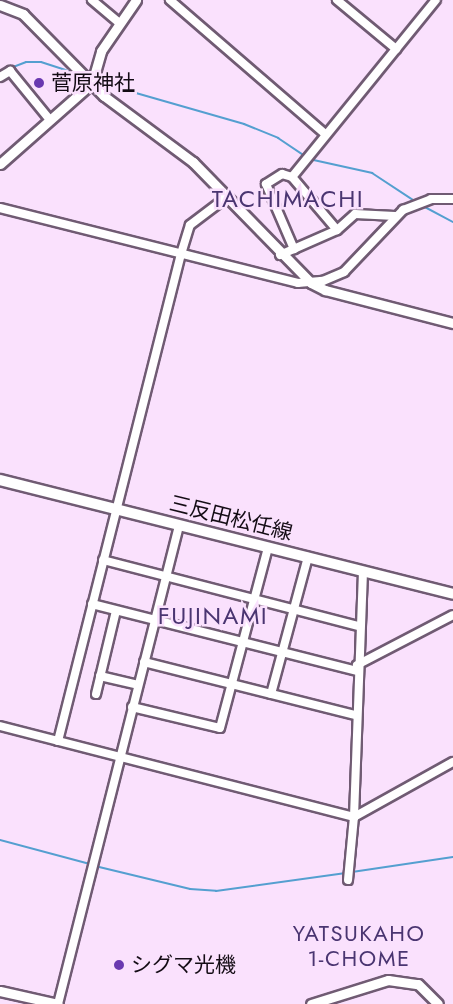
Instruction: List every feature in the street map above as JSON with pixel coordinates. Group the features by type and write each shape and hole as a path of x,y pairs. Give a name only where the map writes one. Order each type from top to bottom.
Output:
{"main road":[{"name":"三反田松任線","path":"0,480 453,594"}],"street":[{"path":"92,0 118,22"},
{"path":"0,164 92,83 101,51 118,22 136,0"},
{"path":"170,0 325,134"},
{"path":"337,0 396,49"},
{"path":"292,177 305,157 436,0"},
{"path":"0,5 23,14 92,83 193,162 280,255 311,283"},
{"path":"0,77 10,71 50,120"},
{"path":"294,249 266,184 282,174 292,177 337,230"},
{"path":"58,741 190,225 227,197"},
{"path":"311,283 344,272 395,216 418,204 453,199"},
{"path":"0,208 298,283 311,283 453,323"},
{"path":"280,255 337,230 355,214 395,216"},
{"path":"0,991 58,1004 122,758 132,707 179,525"},
{"path":"132,707 220,728 268,547"},
{"path":"271,694 308,557"},
{"path":"103,560 359,626"},
{"path":"348,876 354,817 355,715 363,573"},
{"path":"92,604 242,644 357,668 453,615"},
{"path":"96,694 116,611"},
{"path":"144,662 355,715"},
{"path":"99,676 138,686"},
{"path":"0,726 354,817 453,762"},
{"path":"311,1004 388,980 418,984 438,1004"}],"waterway":[{"path":"0,72 26,62 41,62 77,74"},
{"path":"101,83 244,124 278,138 309,159 372,173 416,202"},
{"path":"421,205 453,222"},
{"path":"0,840 90,864"},
{"path":"352,872 453,857"},
{"path":"95,866 190,889 216,891 346,873"}],"place":[{"name":"菅原神社","path":"39,83"},
{"name":"シグマ光機","path":"119,965"}],"district":[{"name":"TACHIMACHI","path":"288,199"},
{"name":"FUJINAMI","path":"213,616"},
{"name":"YATSUKAHO 1-CHOME","path":"359,946"}]}
